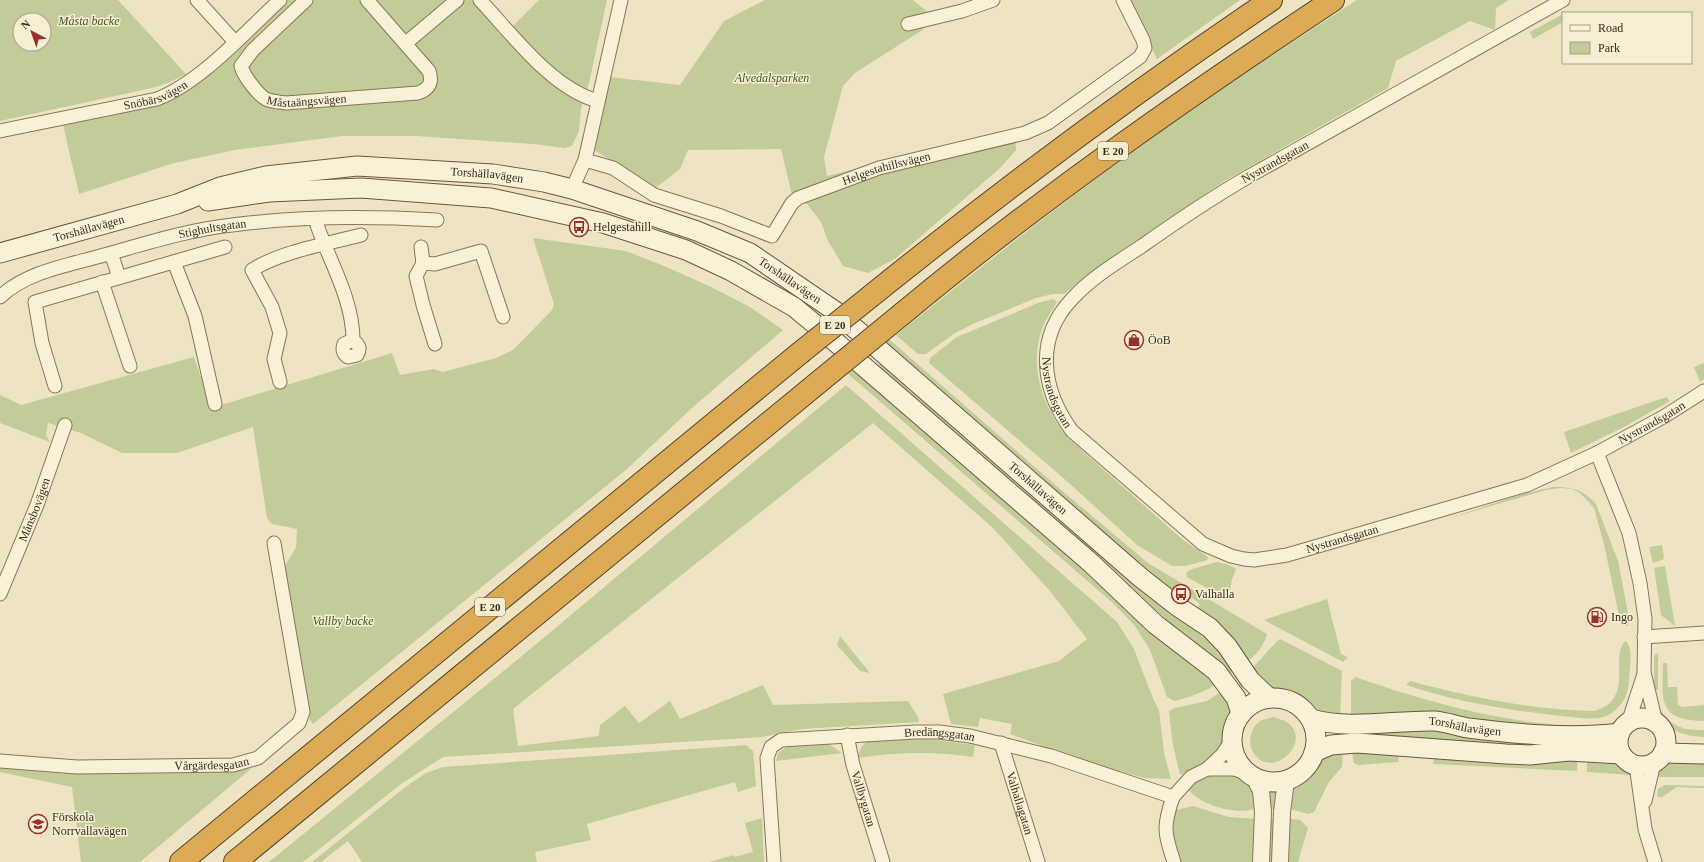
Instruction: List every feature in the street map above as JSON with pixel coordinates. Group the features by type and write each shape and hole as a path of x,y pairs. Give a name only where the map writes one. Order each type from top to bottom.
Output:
{"highway":[{"name":"E 20","path":"181,862 871,296 1016,182 1099,120 1271,0"},
{"name":"E 20","path":"235,862 902,314 1078,177 1220,75 1333,0"}],"main road":[{"name":"Torshällavägen","path":"0,254 177,204 220,187 266,176 358,166 493,174 544,182 572,189 697,231 750,253 835,311 1140,576 1177,606 1210,628 1227,646 1250,680 1269,698"},
{"name":"Torshällavägen","path":"177,204 269,192 361,188 491,198 603,223 686,250 731,271 794,307 1091,563 1155,624 1216,671 1236,698 1241,714"},
{"path":"567,214 572,189"},
{"path":"1269,698 1293,702 1300,707 1311,720 1316,735 1314,752 1311,759 1301,772 1286,780 1270,782 1251,775 1237,760 1232,740 1233,728 1241,714 1254,703 1269,698"},
{"name":"Torshällavägen","path":"1311,720 1323,723 1402,721 1438,722 1466,727 1541,735 1602,735 1624,728 1642,718 1649,749"},
{"path":"1624,728 1618,742 1649,749"},
{"name":"Torshällavägen","path":"1314,752 1330,744 1357,743 1530,755 1569,751 1649,749 1704,742"},
{"name":"Torshällavägen","path":"1649,749 1704,754"}],"street":[{"path":"197,0 235,42"},
{"name":"Snöbärsvägen","path":"0,131 162,97 187,84 280,0"},
{"name":"Måstaängsvägen","path":"306,0 253,50 241,66 242,73 264,98 275,102 286,103 418,93 426,90 431,84 432,78 429,71 367,0"},
{"path":"406,43 457,0"},
{"path":"480,0 538,62 573,91 585,98 598,102"},
{"path":"572,189 585,160 621,0"},
{"path":"908,24 962,11 993,0"},
{"name":"Helgestahillsvägen","path":"585,160 613,168 654,195 721,216 772,236 792,203 798,198 879,168 1015,136 1048,123 1140,57 1145,48 1143,40 1123,0"},
{"name":"Nystrandsgatan","path":"1563,0 1202,204 1093,280 1063,309 1050,335 1046,364 1051,393 1060,412 1072,431 1192,536 1203,544 1221,552 1244,559 1254,560 1287,555 1527,485 1598,453 1665,416 1704,390"},
{"name":"Stighultsgatan","path":"0,297 22,281 52,270 168,237 230,225 332,217 437,220"},
{"path":"317,224 342,288 353,327 353,340"},
{"path":"280,382 274,359 280,333 272,307 252,270 261,264 361,235"},
{"path":"55,386 42,342 35,302 225,247"},
{"path":"421,247 423,263 416,276 423,306 435,344"},
{"path":"423,263 435,264 481,252 503,316"},
{"path":"114,259 119,277"},
{"path":"174,262 195,316 215,404"},
{"path":"102,282 130,366"},
{"name":"Månsbovägen","path":"0,594 36,505 65,425"},
{"path":"1598,453 1629,532 1640,583 1645,619 1644,672 1649,749 1643,810 1645,829 1654,862"},
{"name":"Vårgärdesgatan","path":"0,761 77,767 177,766 233,765 258,758 299,723 303,712 274,543"},
{"path":"1644,637 1704,633"},
{"path":"1624,728 1644,672"},
{"name":"Bredängsgatan","path":"774,862 766,758 771,747 781,740 847,735 939,732 1001,743 1051,756 1173,797"},
{"name":"Vallbygatan","path":"847,735 853,765 883,862"},
{"path":"1174,862 1166,839 1165,825 1173,797 1191,777 1207,769 1222,755 1232,740"},
{"name":"Valhallagatan","path":"1001,743 1038,862"},
{"path":"1643,810 1649,749"},
{"path":"1207,769 1234,769 1251,775 1261,791 1263,812 1261,862"},
{"path":"1280,862 1282,812 1286,780"}],"green space":[{"name":"Måsta backe","path":"0,0 118,0 186,74 168,83 152,88 0,121"},
{"path":"285,0 472,0 504,35 539,0 607,0 589,83 581,109 579,131 572,146 565,148 533,144 416,136 342,136 235,150 174,163 79,194 63,125 148,108 164,102"},
{"name":"Alvedalsparken","path":"765,0 913,0 930,14 924,29 855,73 843,86 824,157 827,176 927,150 930,156 1015,136 1016,150 1000,168 895,259 868,273 843,266 828,241 821,222 807,204 792,195 781,149 688,150 680,169 653,190 632,173 592,149 609,77 680,85 724,21"},
{"path":"1128,0 1240,0 1157,59"},
{"path":"1357,0 1509,0 1496,8 1495,30 1470,21 1396,61 1388,88 1226,180 1100,265 1064,294 1053,294 1036,298 975,323 955,333 926,354 918,354 896,335 1058,207 1100,176 1227,86"},
{"path":"1562,15 1562,23 1533,39 1530,32"},
{"name":"Vallby backe","path":"533,238 626,251 711,287 750,307 783,330 693,407 627,469 313,724 308,717 283,573 286,564 296,547 297,529 272,524 267,518 253,427 177,453 122,453 81,433 48,423 46,435 50,442 0,423 0,395 21,405 194,357 208,398 218,406 392,353 400,375 434,369 443,372 496,358 513,350 552,310 554,304"},
{"path":"1053,299 1057,302 1042,329 1038,344 1037,358 1041,387 1059,427 1068,438 1182,539 1208,557 1207,560 1185,566 1172,566 1137,545 1069,483 929,363 930,358 957,337 1038,303"},
{"path":"889,339 1060,489 1148,563 1267,634 1258,651 1244,664 1197,608 1200,604 1188,595 1190,593 1178,585 1173,592 1144,570 920,372 884,343"},
{"path":"1704,363 1704,379 1700,382 1694,367"},
{"path":"880,364 1163,605 1213,642 1237,669 1227,676 1187,638 878,366"},
{"path":"853,368 1098,582 1220,682 1186,698 1174,701 1167,697 1150,650 1135,626 1113,603 847,373"},
{"path":"846,385 1117,622 1134,649 1154,701 1159,710 1164,753 1171,779 1145,778 1083,761 1010,734 1012,724 980,718 978,727 951,724 943,694 1059,661 1087,639 1050,591 993,528 873,423 513,709 518,746 599,736 600,725 625,706 639,723 670,701 680,719 763,685 773,705 908,701 918,717 919,722 802,729 762,737 443,757 401,784 303,862 269,862 517,660"},
{"path":"1666,397 1670,401 1626,426 1571,453 1564,432"},
{"path":"1553,487 1572,488 1582,492 1596,504 1618,561 1629,618 1628,626 1621,625 1604,544 1594,508 1580,493 1572,489 1561,488 1546,490 1447,519 1522,494"},
{"path":"1662,545 1664,559 1653,563 1649,547"},
{"path":"1217,562 1229,565 1236,569 1232,579 1228,600 1187,577 1186,573 1189,570"},
{"path":"1665,566 1675,626 1661,615 1654,568"},
{"path":"1327,599 1341,654 1348,657 1343,662 1264,620"},
{"path":"840,636 870,673 860,671 837,645"},
{"path":"1280,639 1342,671 1340,719 1320,715 1294,694 1265,686 1249,672"},
{"path":"1626,641 1630,649 1629,682 1627,693 1619,707 1606,716 1601,717 1578,718 1502,708 1463,701 1406,685 1410,681 1502,702 1548,708 1595,711 1607,705 1615,697 1618,687 1619,656 1621,647"},
{"path":"1658,653 1658,690 1654,691 1654,656"},
{"path":"1663,663 1667,663 1668,687 1677,687 1678,705 1682,707 1704,705 1704,721 1689,720 1678,717 1671,713 1666,706 1663,698"},
{"path":"1355,677 1410,695 1465,710 1521,721 1578,726 1579,731 1351,720 1351,681"},
{"path":"1225,689 1230,704 1230,714 1226,724 1224,740 1218,752 1206,762 1180,775 1172,740 1169,711 1175,708 1207,701"},
{"path":"1658,707 1668,719 1678,726 1689,729 1704,730 1704,737 1697,737 1675,730 1664,721 1660,715"},
{"path":"1274,717 1288,723 1295,732 1296,741 1286,757 1268,763 1259,759 1252,750 1250,737 1258,722"},
{"path":"1410,727 1552,741 1548,748 1351,738 1351,728"},
{"path":"874,739 928,739 975,745 973,757 916,753 887,754 858,758 863,746 867,742"},
{"path":"829,744 842,753 776,761 778,753 786,747"},
{"path":"746,745 753,751 756,786 738,792 735,782 587,824 591,840 535,852 537,862 362,862 348,841 321,862 312,862 404,788 426,773 443,767"},
{"path":"1351,748 1399,755 1398,762 1358,765 1354,763"},
{"path":"1343,749 1342,767 1329,782 1314,812 1308,814 1286,808 1293,788 1312,770 1319,760"},
{"path":"1578,754 1577,771 1433,764 1434,759 1467,760"},
{"path":"1587,755 1617,761 1631,775 1587,772"},
{"path":"1677,760 1704,760 1704,777 1656,777 1666,765 1671,762"},
{"path":"0,764 82,774 230,772 252,768 140,862 81,862 72,787 0,772"},
{"path":"1211,774 1238,777 1243,780 1252,791 1257,809 1235,811 1212,805 1199,799 1185,785"},
{"path":"1664,785 1704,786 1704,788 1677,787 1662,797 1657,797 1658,789"},
{"path":"1266,789 1276,789 1277,809 1267,809"},
{"path":"1193,806 1229,817 1259,819 1257,862 1179,862 1172,840 1172,811"},
{"path":"762,818 764,862 709,862 734,855 735,857 753,852 745,823"},
{"path":"1268,818 1277,819 1277,862 1267,862"},
{"path":"1286,818 1300,820 1308,828 1298,862 1287,862"}],"place":[{"name":"Helgestahill","path":"579,227"},
{"name":"ÖoB","path":"1134,340"},
{"name":"Valhalla","path":"1181,594"},
{"name":"Ingo","path":"1597,617"},
{"name":"Förskola Norrvallavägen","path":"38,824"}]}
